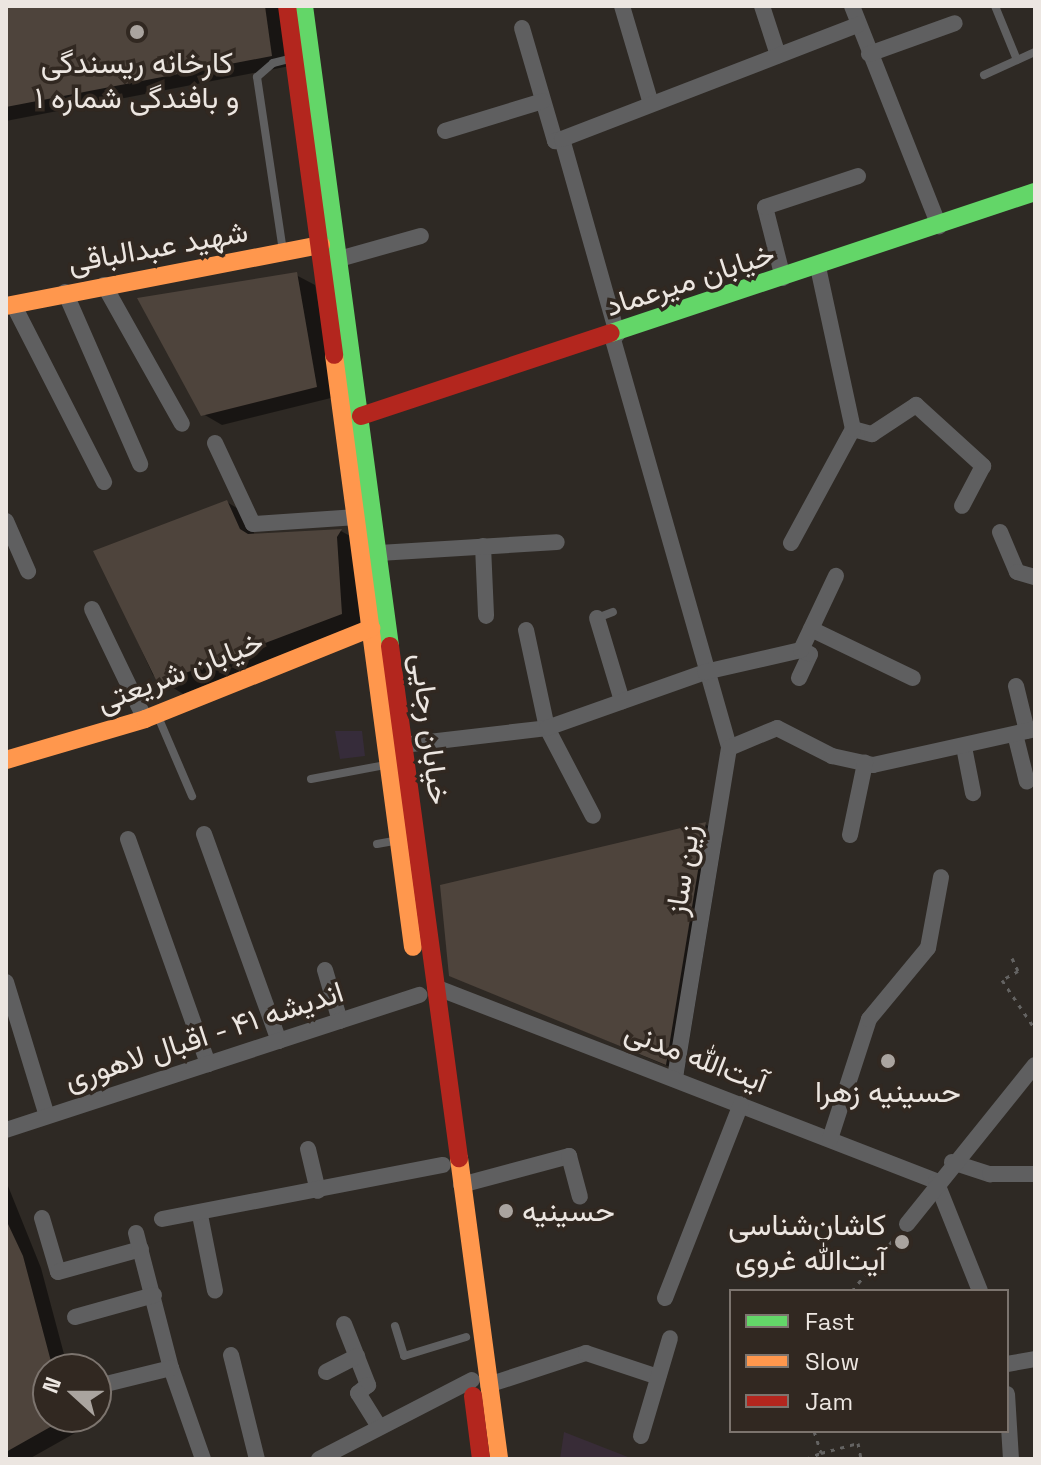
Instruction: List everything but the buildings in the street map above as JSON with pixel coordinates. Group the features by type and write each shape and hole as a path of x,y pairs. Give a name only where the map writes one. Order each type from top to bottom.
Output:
{"main road":[{"name":"خیابان رجایی","path":"287,6 399,840 461,1185 480,1383 481,1459"},
{"name":"خیابان رجایی","path":"304,6 403,745 443,1165 466,1337 499,1459"},
{"name":"خیابان میرعماد","path":"361,416 614,335 1035,192"},
{"name":"شهید عبدالباقی","path":"9,305 321,245"},
{"name":"خیابان شریعتی","path":"6,760 151,716 371,628"}],"street":[{"path":"622,6 651,104"},
{"path":"762,6 778,55"},
{"path":"852,6 939,226"},
{"path":"869,54 955,23"},
{"path":"562,139 858,25"},
{"path":"445,131 543,101 522,28"},
{"name":"زین ساز","path":"543,101 555,141 562,139 705,672 729,748 675,1078"},
{"path":"783,278 765,207 858,176"},
{"path":"339,259 421,236"},
{"path":"791,543 853,429 818,267"},
{"path":"104,285 182,424"},
{"path":"65,292 140,464"},
{"path":"9,305 104,482"},
{"path":"853,429 872,434 916,405 983,466 962,506"},
{"path":"215,443 253,524 357,517"},
{"path":"6,521 28,571"},
{"path":"1000,532 1017,572 1035,577"},
{"path":"379,553 557,542"},
{"path":"483,546 486,616"},
{"path":"801,650 836,576"},
{"path":"92,609 151,716"},
{"path":"605,615 622,701"},
{"path":"811,629 913,678"},
{"path":"526,630 547,728 593,816"},
{"path":"403,745 547,728 705,672 801,650 810,654 799,678"},
{"path":"1016,686 1026,731 1027,782"},
{"path":"729,748 777,728 832,756 865,763 964,747 1026,731"},
{"path":"964,747 973,793"},
{"path":"850,835 865,763"},
{"path":"204,834 279,1041"},
{"path":"128,839 208,1064"},
{"path":"830,1139 869,1019 928,948 941,877"},
{"path":"325,970 340,1021"},
{"path":"6,982 47,1116"},
{"name":"اندیشه ۴۱ - اقبال لاهوری","path":"6,1130 427,991"},
{"name":"آیت‌الله مدنی","path":"427,991 675,1078 936,1181"},
{"path":"907,1224 936,1181 1035,1065"},
{"path":"665,1298 741,1104"},
{"path":"308,1149 318,1191"},
{"path":"461,1185 569,1156 580,1197"},
{"path":"952,1162 990,1174 1035,1174"},
{"path":"162,1219 195,1212 200,1215 443,1165"},
{"path":"936,1181 979,1289"},
{"path":"200,1215 215,1291"},
{"path":"42,1218 58,1272 139,1241 171,1368 203,1459"},
{"path":"75,1317 154,1295"},
{"path":"344,1324 368,1385 358,1393 379,1427"},
{"path":"641,1436 670,1338"},
{"path":"319,1459 379,1427 480,1383 586,1353 658,1377"},
{"path":"231,1355 257,1459"},
{"path":"326,1372 357,1356"},
{"path":"1009,1364 1035,1359"},
{"path":"112,1383 171,1368"},
{"path":"1009,1428 1011,1459"}],"lane":[{"path":"995,6 1017,60"},
{"path":"984,75 1035,52"},
{"path":"283,252 257,77 273,63 294,58"},
{"path":"151,716 192,796"},
{"path":"311,779 389,765"},
{"path":"377,844 399,840"},
{"path":"395,1326 404,1356 466,1337"}],"path":[{"path":"1012,958 1018,971 1002,980 1035,1029"},
{"path":"854,1289 907,1224"},
{"path":"815,1433 821,1453"},
{"path":"806,1459 858,1443 861,1459"}],"shaded area":[{"path":"335,731 362,731 365,756 340,759"},
{"path":"564,1432 633,1459 560,1459"}],"traffic: fast":[{"path":"304,6 390,646"},
{"path":"611,333 1035,192"}],"traffic: slow":[{"path":"6,306 321,245"},
{"path":"334,355 413,947"},
{"path":"6,760 145,719 371,628"},
{"path":"459,1158 499,1459"}],"traffic: jam":[{"path":"287,6 334,355"},
{"path":"361,416 611,333"},
{"path":"390,646 459,1158"},
{"path":"473,1396 481,1459"}],"place":[{"name":"کارخانه ریسندگی و بافندگی شماره ۱","path":"137,32"},
{"name":"حسینیه زهرا","path":"888,1061"},
{"name":"حسینیه","path":"506,1211"},
{"name":"کاشان‌شناسی آیت‌الله غروی","path":"902,1242"}]}
